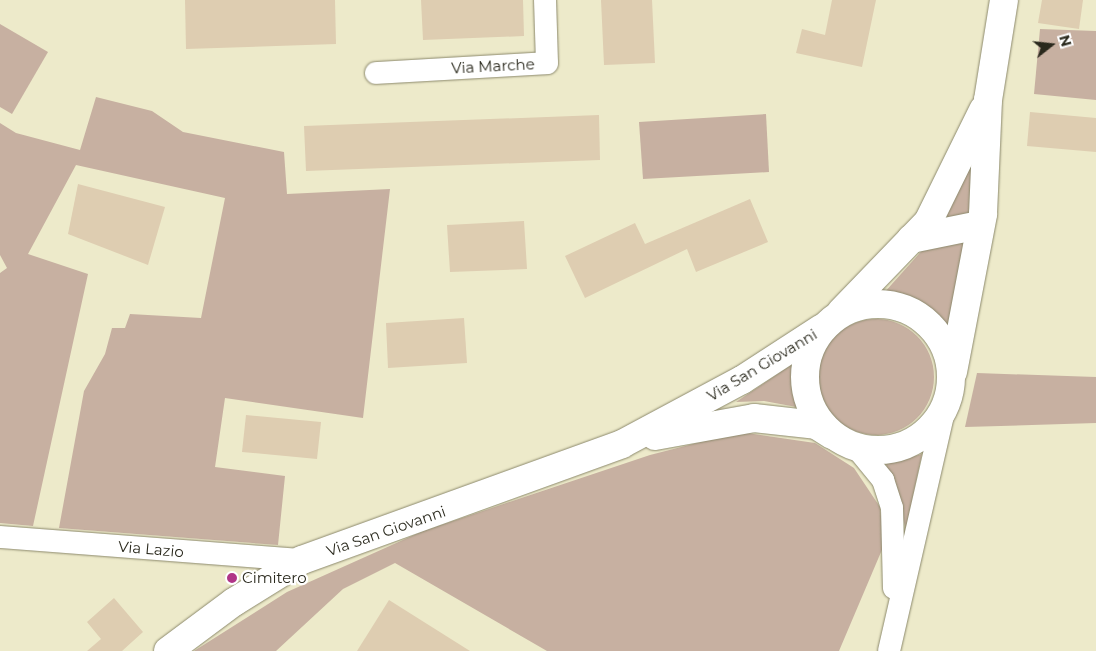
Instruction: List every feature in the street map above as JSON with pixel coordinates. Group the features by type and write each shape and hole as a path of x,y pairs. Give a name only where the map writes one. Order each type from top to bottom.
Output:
{"main road":[{"name":"Via San Giovanni","path":"951,382 980,225 988,100 1004,0"},
{"name":"Via San Giovanni","path":"168,651 302,560 622,444 742,380 832,320 928,222 988,100"},
{"path":"911,239 980,225"},
{"path":"866,304 892,304 917,314 936,332 948,355 951,382 944,410 928,431 907,444 882,450 856,448 832,435 816,417 805,380 809,348 832,320 866,304"},
{"name":"Via San Giovanni","path":"622,444 754,418 816,425 832,435"}],"street":[{"name":"Via Marche","path":"376,73 547,63 545,0"},
{"path":"892,641 944,410"},
{"path":"856,448 883,480 892,508 892,641"},
{"name":"Via Lazio","path":"0,537 302,560"}],"shaded area":[{"path":"0,24 48,52 12,114 0,107"},
{"path":"1040,29 1096,31 1096,100 1034,94"},
{"path":"96,97 152,111 183,132 284,152 287,194 390,189 363,418 225,398 215,467 285,476 278,545 59,528 84,391 105,354 112,328 125,328 130,314 201,318 225,198 76,165 28,254 88,274 33,526 0,523 0,273 7,268 0,255 0,123 16,133 80,150"},
{"path":"766,114 769,172 643,179 639,122"},
{"path":"980,140 969,216 936,221"},
{"path":"965,236 951,338 939,319 921,304 883,294 927,245"},
{"path":"876,319 898,323 917,336 930,355 934,377 930,399 917,418 898,431 876,435 854,431 835,418 822,399 818,377 822,355 835,336 854,323"},
{"path":"794,363 794,388 802,408 764,401 736,402"},
{"path":"977,373 1096,377 1096,423 965,427"},
{"path":"740,432 815,443 854,468 880,507 884,545 839,651 547,651 395,563 343,589 276,651 194,651 287,592 423,531 650,455"},
{"path":"922,454 906,529 886,464"}],"building":[{"path":"185,0 335,0 336,44 186,49"},
{"path":"421,0 523,0 524,36 423,40"},
{"path":"601,0 652,0 655,63 604,65"},
{"path":"832,0 876,0 862,67 796,53 802,29 825,35"},
{"path":"1042,0 1083,0 1079,29 1038,23"},
{"path":"1030,112 1096,118 1096,152 1027,146"},
{"path":"599,115 600,160 306,171 304,126"},
{"path":"78,184 165,207 148,265 68,234"},
{"path":"750,199 768,242 696,272 687,249 585,298 565,256 635,223 645,244"},
{"path":"524,221 527,269 450,272 447,225"},
{"path":"464,318 467,363 388,368 386,323"},
{"path":"246,415 321,422 317,459 242,452"},
{"path":"114,598 143,632 122,651 87,651 101,639 87,622"},
{"path":"389,600 470,651 357,651"}],"place":[{"name":"Cimitero","path":"232,578"}]}
